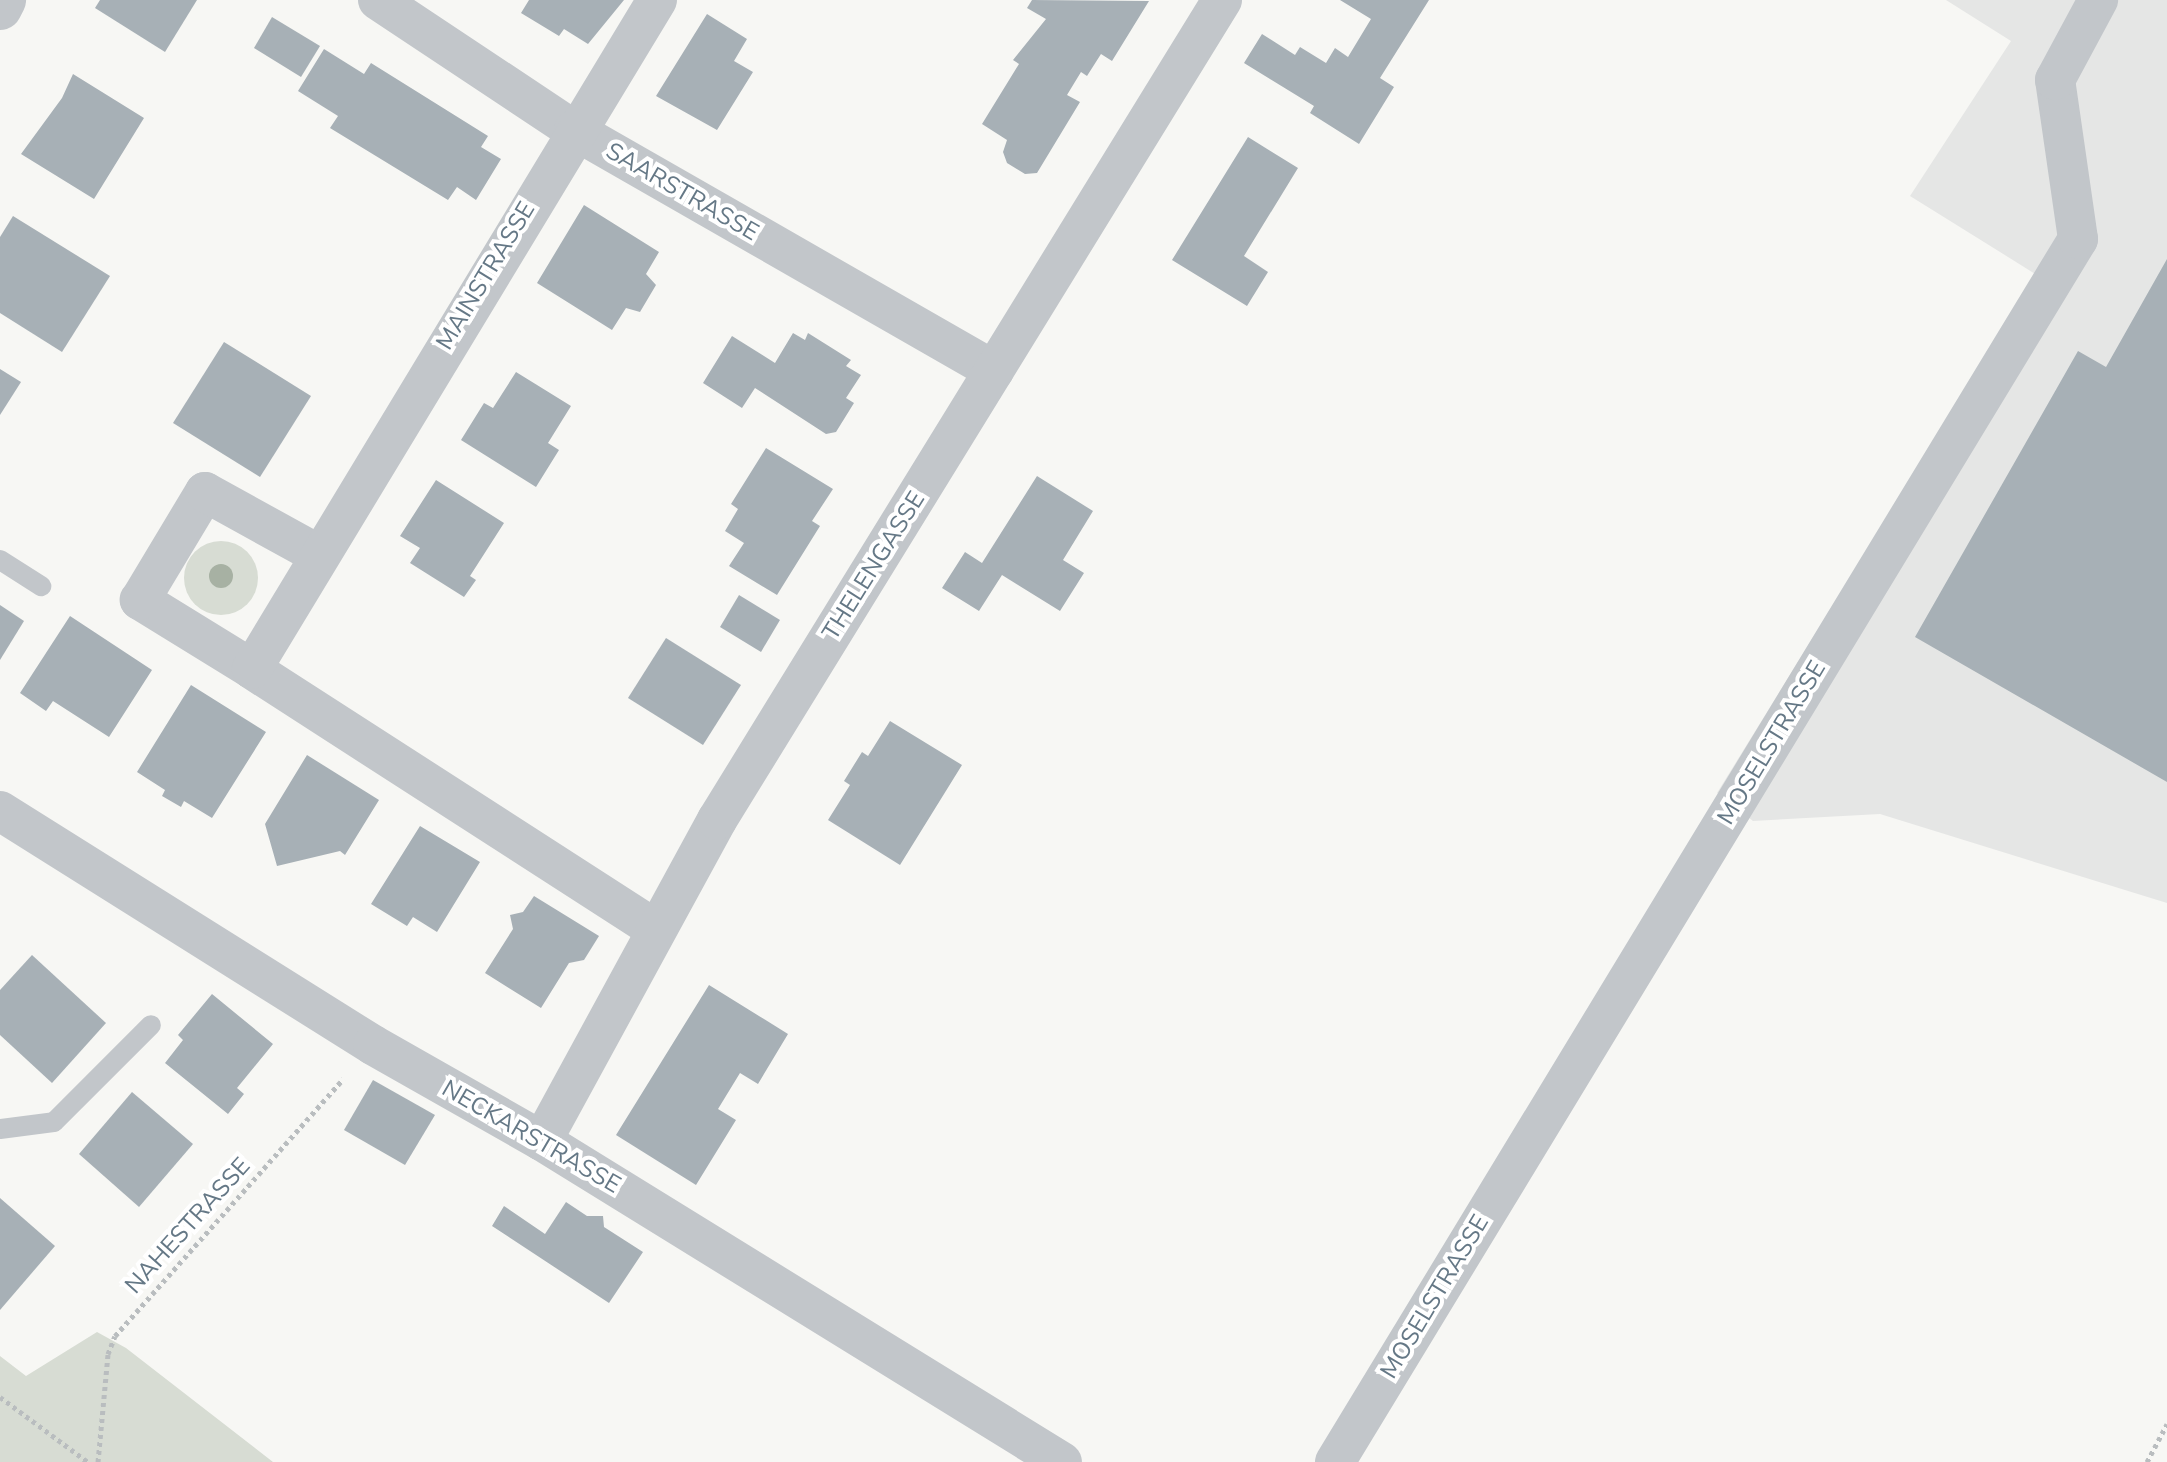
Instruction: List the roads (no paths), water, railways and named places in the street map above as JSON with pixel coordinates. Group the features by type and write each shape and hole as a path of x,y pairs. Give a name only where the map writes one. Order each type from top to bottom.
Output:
{"street":[{"path":"0,8 4,0"},
{"name":"SAARSTRASSE","path":"378,0 574,130 994,371"},
{"name":"MAINSTRASSE","path":"252,669 574,130 657,0"},
{"name":"THELENGASSE","path":"542,1141 655,929 1222,0"},
{"name":"MOSELSTRASSE","path":"1335,1462 2078,239 2055,80 2098,0"},
{"path":"319,555 205,492 140,600 655,929"},
{"name":"NECKARSTRASSE","path":"0,811 373,1045 542,1141 1062,1462"}],"lane":[{"path":"0,560 41,586"},
{"path":"0,1129 54,1122 151,1025"}]}
